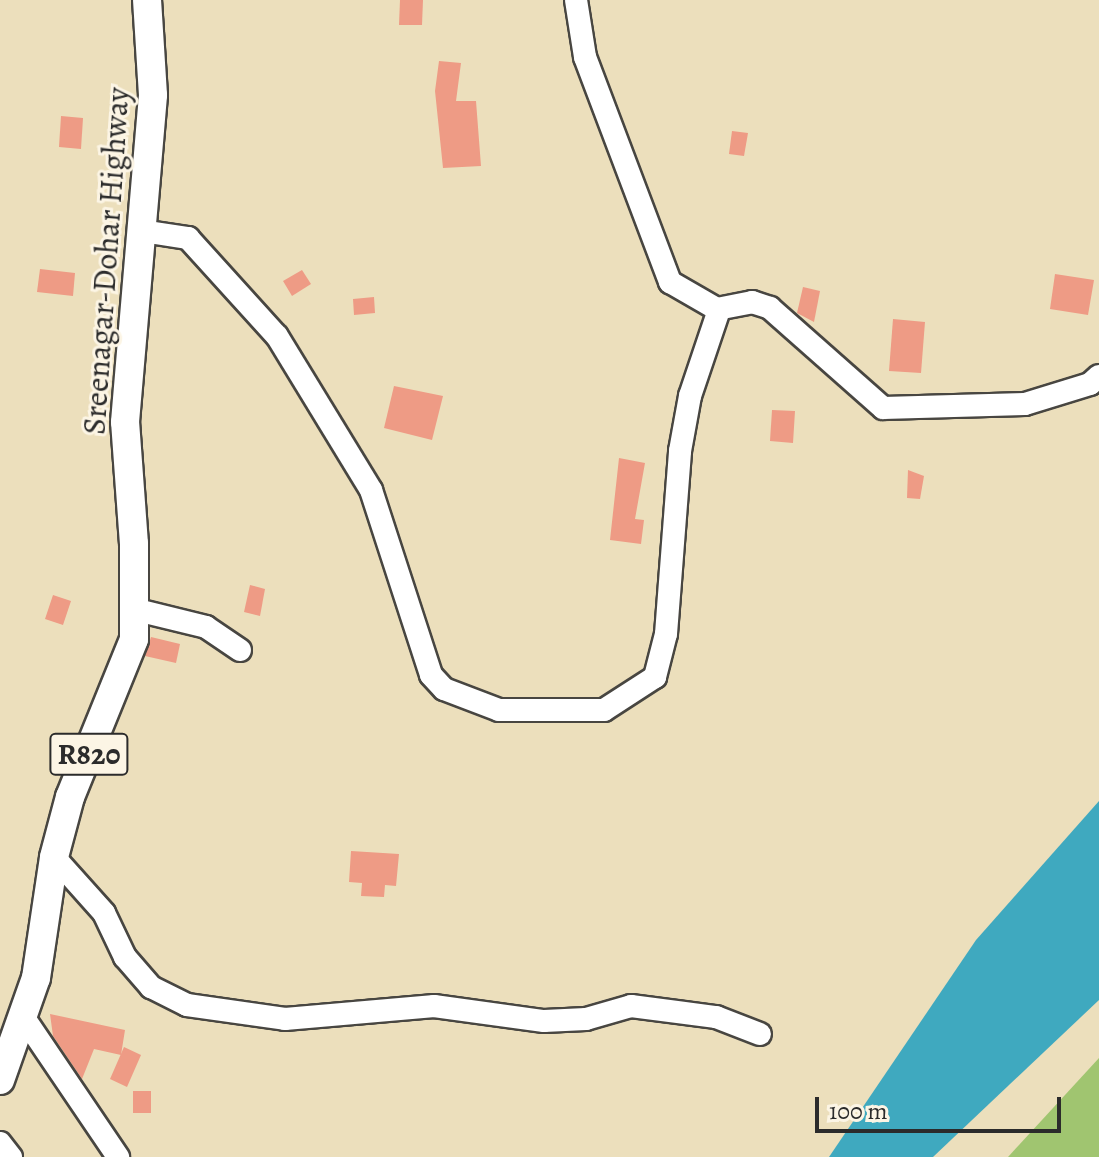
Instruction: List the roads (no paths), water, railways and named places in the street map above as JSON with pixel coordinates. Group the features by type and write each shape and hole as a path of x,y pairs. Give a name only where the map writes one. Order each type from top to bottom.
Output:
{"main road":[{"name":"Sreenagar-Dohar Highway","path":"0,1080 24,1018 39,962 54,857 70,797 126,669 137,610 125,422 153,95 147,0"}],"street":[{"path":"576,0 585,57 664,274 719,310 752,302 770,308 883,408 1025,404 1090,384 1099,376"},
{"path":"142,231 188,238 277,336 371,490 431,675 444,689 499,710 604,710 655,677 666,634 683,437 690,396 719,310"},
{"path":"137,610 206,627 240,650"},
{"path":"54,857 104,913 125,957 151,987 187,1005 285,1019 434,1006 544,1021 586,1019 631,1006 716,1017 760,1034"},
{"path":"24,1018 118,1157"},
{"path":"0,1143 11,1157"}],"water":[{"path":"1099,801 1099,1000 933,1157 829,1157 976,940"}]}
